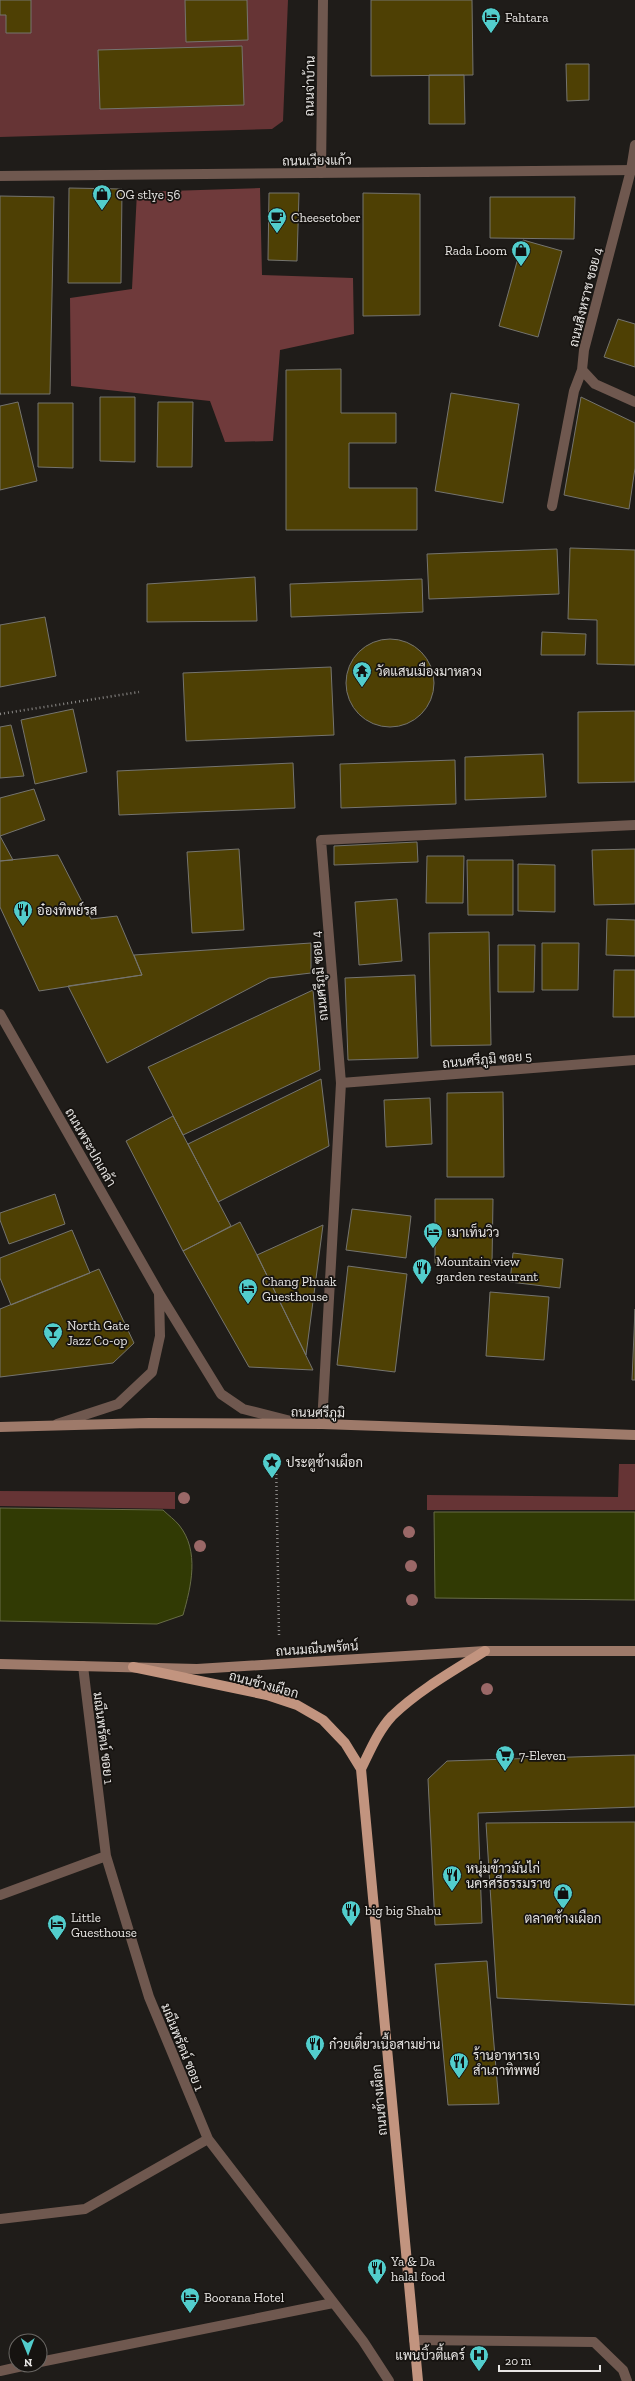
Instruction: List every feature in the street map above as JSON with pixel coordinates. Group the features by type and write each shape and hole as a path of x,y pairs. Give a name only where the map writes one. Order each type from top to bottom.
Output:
{"main road":[{"name":"ถนนศรีภูมิ","path":"0,1427 149,1423 322,1424 635,1435"},
{"name":"ถนนมณีนพรัตน์","path":"0,1664 197,1669 485,1651 635,1651"},
{"path":"361,1769 375,1740 392,1717 432,1684 485,1651"},
{"name":"ถนนช้างเผือก","path":"133,1667 267,1696 297,1705 323,1720 345,1743 361,1769 418,2381"}],"street":[{"name":"ถนนจ่าบ้าน","path":"321,173 323,0"},
{"name":"ถนนสิงหราช ซอย 4","path":"552,506 574,391 582,370 584,350 633,170 635,144"},
{"name":"ถนนเวียงแก้ว","path":"0,176 633,170"},
{"path":"582,370 595,384 635,402"},
{"name":"ถนนศรีภูมิ ซอย 4","path":"322,1424 341,1083 321,840 635,825"},
{"name":"ถนนพระปกเกล้า","path":"0,1014 159,1293 221,1394 243,1409 280,1420 322,1424"},
{"name":"ถนนศรีภูมิ ซอย 5","path":"341,1083 635,1060"},
{"name":"ถนนพระปกเกล้า","path":"53,1425 118,1404 152,1372 160,1336 159,1293"},
{"name":"มณีนพรัตน์ ซอย 1","path":"83,1666 106,1856 149,1997 208,2139 363,2341 389,2381"},
{"path":"0,1895 106,1856"},
{"path":"0,2220 85,2209 208,2139"},
{"path":"48,2360 333,2303"},
{"path":"414,2340 594,2342 623,2370 627,2381"}],"path":[{"path":"0,714 139,692"},
{"path":"276,1458 279,1635"}],"shaded area":[{"path":"0,0 288,0 283,121 272,129 0,137"},
{"path":"260,188 262,275 353,278 354,334 280,350 273,441 225,442 210,401 71,386 70,298 132,289 137,192"},
{"path":"619,1464 635,1464 635,1510 427,1510 427,1495 618,1497"},
{"path":"0,1491 175,1492 175,1509 0,1506"},
{"path":"0,1508 163,1510 179,1525 186,1535 190,1546 192,1558 191,1581 183,1615 157,1624 0,1621"},
{"path":"434,1512 635,1512 635,1600 435,1598"}],"building":[{"path":"0,0 31,0 31,33 6,33 6,15 0,15"},
{"path":"185,0 247,0 248,40 186,42"},
{"path":"371,0 472,0 473,75 371,76"},
{"path":"242,46 244,105 100,109 98,50"},
{"path":"566,64 589,64 589,100 567,101"},
{"path":"429,75 464,75 465,124 429,124"},
{"path":"69,188 122,189 121,283 68,283"},
{"path":"269,193 299,193 297,261 268,260"},
{"path":"363,193 420,194 420,315 363,316"},
{"path":"0,196 54,197 50,394 0,394"},
{"path":"490,197 575,197 574,239 490,238"},
{"path":"523,240 562,251 538,337 499,326"},
{"path":"618,319 635,324 635,367 604,357"},
{"path":"341,369 341,413 396,413 396,443 349,443 349,488 417,488 417,530 286,530 286,370"},
{"path":"451,393 519,404 503,503 435,491"},
{"path":"100,397 135,397 135,462 100,461"},
{"path":"581,397 635,423 635,468 629,509 564,495"},
{"path":"18,402 37,481 0,490 0,406"},
{"path":"158,402 193,402 192,467 157,467"},
{"path":"38,403 73,403 73,468 38,467"},
{"path":"570,548 635,550 635,665 597,664 597,620 568,619"},
{"path":"557,549 559,594 429,599 427,554"},
{"path":"255,577 257,621 147,622 147,584"},
{"path":"422,579 423,612 291,617 290,584"},
{"path":"45,617 56,676 0,687 0,625"},
{"path":"542,632 586,634 585,655 541,655"},
{"path":"390,639 407,642 421,652 431,666 434,683 431,700 421,714 407,724 390,727 373,724 359,714 349,700 346,683 349,666 359,652 373,642"},
{"path":"331,667 334,735 186,741 183,673"},
{"path":"73,709 87,772 35,784 21,720"},
{"path":"635,711 635,782 578,783 578,712"},
{"path":"11,725 24,776 0,778 0,727"},
{"path":"543,754 546,797 465,800 465,757"},
{"path":"455,760 456,804 341,808 340,764"},
{"path":"293,763 295,808 119,815 117,771"},
{"path":"34,789 45,820 0,836 0,798"},
{"path":"0,836 13,860 0,861"},
{"path":"417,842 418,862 334,865 334,846"},
{"path":"239,849 244,930 192,933 187,852"},
{"path":"635,849 635,904 594,905 592,850"},
{"path":"58,855 91,919 117,916 142,975 39,991 0,907 0,861"},
{"path":"427,856 464,856 463,903 426,903"},
{"path":"467,860 513,860 513,915 468,915"},
{"path":"518,864 555,865 555,912 518,911"},
{"path":"397,899 402,961 359,965 355,902"},
{"path":"607,919 635,920 635,956 606,955"},
{"path":"489,932 491,1045 431,1046 429,933"},
{"path":"311,943 311,973 269,978 107,1063 68,986 142,975 134,955"},
{"path":"542,943 579,943 578,990 542,990"},
{"path":"498,945 535,945 534,992 498,992"},
{"path":"614,970 635,970 635,1017 613,1017"},
{"path":"415,975 418,1058 348,1060 345,978"},
{"path":"313,990 320,1070 183,1135 148,1067"},
{"path":"321,1079 329,1146 218,1202 188,1144"},
{"path":"503,1092 504,1177 447,1177 447,1093"},
{"path":"430,1098 432,1144 386,1147 384,1100"},
{"path":"173,1116 231,1226 183,1251 126,1141"},
{"path":"55,1194 65,1224 9,1244 0,1220 0,1213"},
{"path":"435,1199 493,1199 492,1263 435,1263"},
{"path":"352,1209 411,1216 406,1258 346,1250"},
{"name":"Chang Phuak Guesthouse","path":"240,1222 313,1370 249,1367 183,1251"},
{"path":"323,1225 306,1355 257,1255"},
{"path":"72,1230 90,1273 11,1305 0,1278 0,1258"},
{"path":"513,1253 563,1259 560,1288 510,1282"},
{"path":"348,1266 407,1274 395,1372 337,1365"},
{"path":"99,1269 134,1343 113,1363 0,1377 0,1309"},
{"path":"490,1292 549,1297 544,1360 486,1356"},
{"path":"635,1309 635,1380 632,1380"},
{"path":"635,1755 635,1807 478,1813 482,1923 435,1925 428,1779 447,1761"},
{"name":"ตลาดช้างเผือก","path":"635,1822 635,2005 497,1998 486,1823"},
{"path":"487,1961 499,2104 448,2105 435,1964"}],"place":[{"name":"Fahtara","path":"491,34"},
{"name":"OG stlye 56","path":"102,211"},
{"name":"Cheesetober","path":"277,234"},
{"name":"Rada Loom","path":"521,267"},
{"name":"วัดแสนเมืองมาหลวง","path":"362,688"},
{"name":"อ๋องทิพย์รส","path":"23,927"},
{"name":"เมาเท็นวิว","path":"433,1249"},
{"name":"Mountain view garden restaurant","path":"422,1285"},
{"name":"Chang Phuak Guesthouse","path":"248,1305"},
{"name":"North Gate Jazz Co-op","path":"53,1349"},
{"name":"ประตูช้างเผือก","path":"272,1479"},
{"name":"7-Eleven","path":"505,1772"},
{"name":"หนุ่มข้าวมันไก่ นครศรีธรรมราช","path":"452,1892"},
{"name":"ตลาดช้างเผือก","path":"563,1910"},
{"name":"big big Shabu","path":"351,1927"},
{"name":"Little Guesthouse","path":"57,1941"},
{"name":"ก๋วยเตี๋ยวเนื้อสามย่าน","path":"315,2061"},
{"name":"ร้านอาหารเจ สำเภาทิพพย์","path":"459,2079"},
{"name":"Ya & Da halal food","path":"377,2285"},
{"name":"Boorana Hotel","path":"190,2314"},
{"name":"แพนบิ้วตี้แคร์","path":"479,2372"}]}
